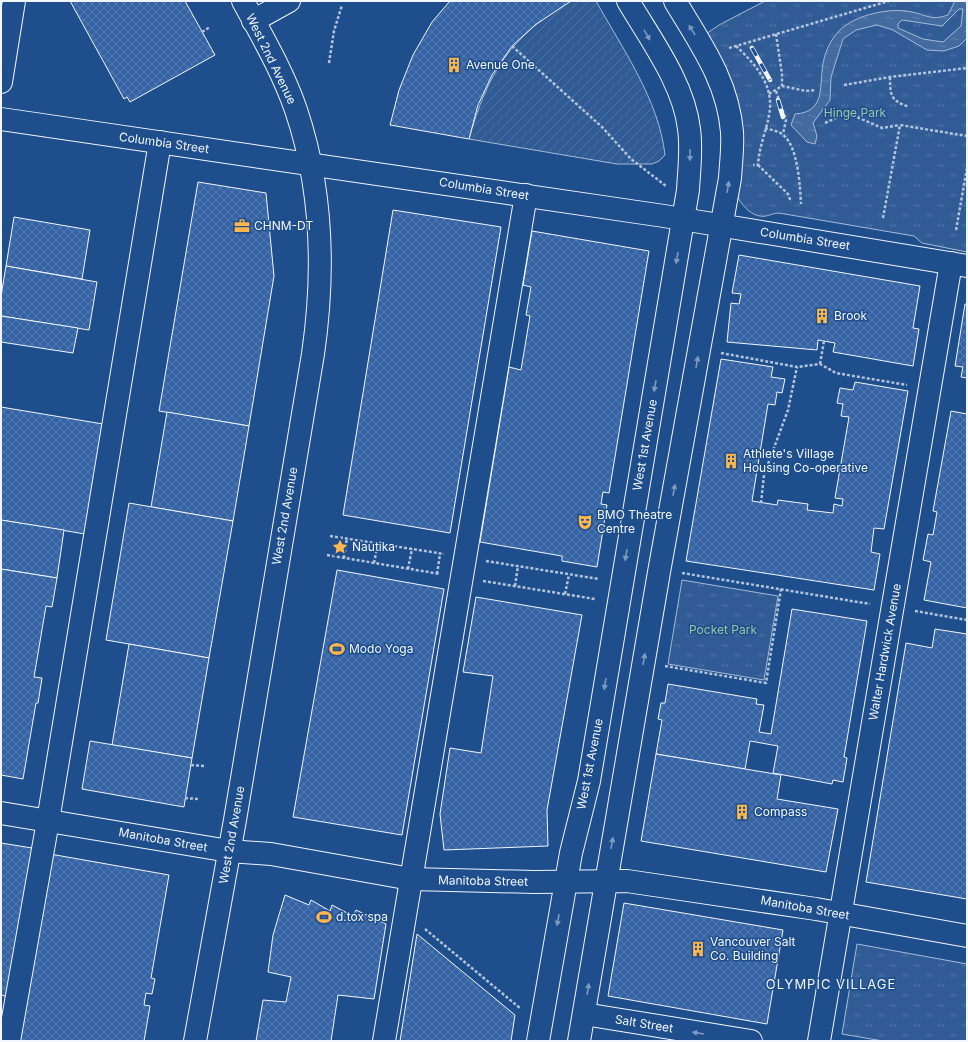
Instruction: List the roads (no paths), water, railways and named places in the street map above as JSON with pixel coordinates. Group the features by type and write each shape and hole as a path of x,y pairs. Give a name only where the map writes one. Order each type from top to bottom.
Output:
{"street":[{"path":"1,82 14,1"},
{"name":"West 2nd Avenue","path":"195,1041 229,851 318,317 321,277 317,191 295,109 277,65 242,1"},
{"path":"253,21 289,1"},
{"name":"West 1st Avenue","path":"538,1041 565,882 589,781 683,219 690,155 689,129 684,103 677,85 628,1"},
{"path":"579,1041 658,579 730,178 732,151 729,114 719,78 712,62 675,1"},
{"name":"Columbia Street","path":"1,119 526,195 683,219 959,265"},
{"path":"9,1041 48,820 160,142"},
{"path":"384,1041 526,195"},
{"name":"Walter Hardwick Avenue","path":"819,1041 930,389 959,265"},
{"name":"Manitoba Street","path":"1,813 229,851 271,854 411,879 565,882 632,881 967,936"},
{"name":"Salt Street","path":"584,1014 751,1041"}],"water":[{"path":"955,1 967,1 967,38 959,46 944,51 927,50 893,30 877,25 856,30 843,39 831,77 830,100 813,123 817,136 815,144 807,142 791,125 795,114 805,112 813,108 817,102 820,95 822,68 826,52 833,38 845,26 862,17 883,12 903,11 929,17 942,17 948,15","holes":["959,9 963,9 961,26 943,42 923,39 898,28 898,24 902,20 942,26"]}],"railway":[{"path":"752,48 770,80"},
{"path":"778,100 783,117"}],"place":[{"name":"Avenue One","path":"454,65"},
{"name":"CHNM-DT","path":"242,226"},
{"name":"Brook","path":"822,316"},
{"name":"Athlete's Village Housing Co-operative","path":"731,461"},
{"name":"BMO Theatre Centre","path":"585,522"},
{"name":"Nautika","path":"340,547"},
{"name":"Modo Yoga","path":"337,649"},
{"name":"Compass","path":"742,812"},
{"name":"d.tox spa","path":"324,917"},
{"name":"Vancouver Salt Co. Building","path":"698,949"}],"district":[{"name":"OLYMPIC VILLAGE","path":"831,984"}],"park label":[{"name":"Hinge Park","path":"855,113"},
{"name":"Pocket Park","path":"723,630"}]}
